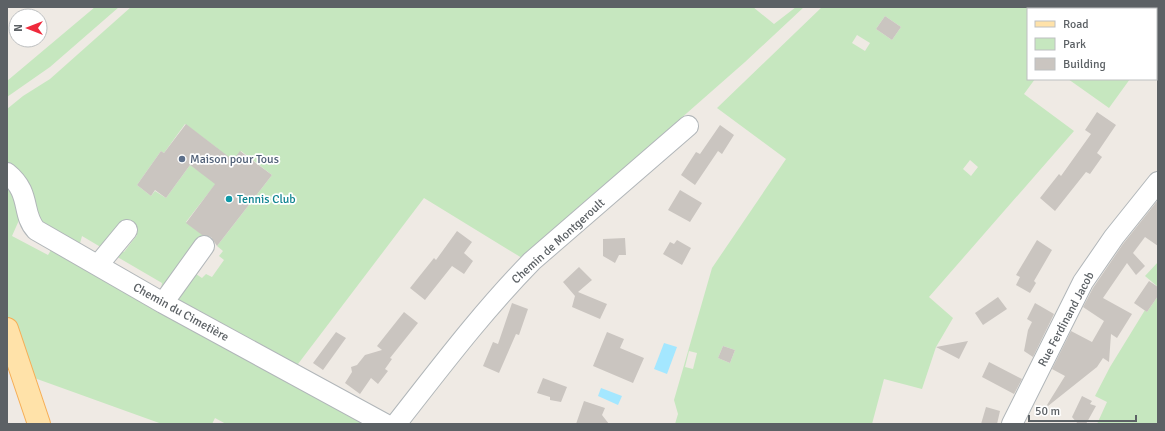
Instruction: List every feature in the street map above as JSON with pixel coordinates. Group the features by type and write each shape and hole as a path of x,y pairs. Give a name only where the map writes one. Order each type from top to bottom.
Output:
{"main road":[{"path":"7,329 39,424"},
{"path":"7,356 30,424"}],"street":[{"name":"Chemin de Montgeroult","path":"396,424 476,322 513,280 688,126"},
{"name":"Chemin du Cimetière","path":"7,173 16,181 22,190 32,226 163,303 385,424"},
{"name":"Rue Ferdinand Jacob","path":"1012,424 1083,282 1114,237 1158,182"},
{"path":"98,265 127,230"},
{"path":"163,303 204,246"}],"green space":[{"path":"95,7 119,7 50,67 7,97 7,81"},
{"path":"131,7 753,7 774,24 796,7 804,7 745,62 522,258 424,198 295,368 177,302 176,296 193,272 202,278 206,274 212,277 224,260 219,256 223,251 217,246 272,175 241,151 186,222 204,236 160,295 162,283 114,255 117,250 124,252 137,235 124,226 104,249 82,236 79,247 39,226 7,164 7,109 23,96 50,79","holes":["185,124 217,148 200,172 190,165 166,198 155,191 151,196 137,185 161,151 164,153"]},
{"path":"822,7 1158,7 1157,40 1157,8 1027,8 1027,80 1034,80 1024,94 1074,131 929,297 953,318 936,347 922,389 884,379 872,424 675,424 678,414 674,400 712,268 786,159 717,108","holes":["885,16 901,27 892,40 876,29","857,35 870,43 865,51 852,43","970,160 978,167 971,176 963,169","723,346 735,350 730,363 718,358","689,351 697,353 693,369 685,367"]},
{"path":"1069,80 1129,80 1109,108"},
{"path":"7,186 12,193 20,218 12,236 48,255 54,245 373,424 226,424 215,418 212,424 162,424 26,375 7,316"},
{"path":"1158,262 1158,287 1145,276"},
{"path":"1158,296 1158,424 1097,424 1107,402 1095,396 1110,367 1145,310 1147,312"}],"water":[{"path":"664,343 677,347 667,374 654,369"},
{"path":"601,388 622,396 618,405 598,396"}],"building":[{"path":"885,16 901,27 892,40 876,29"},
{"path":"1097,112 1116,125 1097,153 1102,157 1090,174 1086,172 1055,211 1040,198 1059,174 1061,176 1091,134 1085,130"},
{"path":"186,124 233,160 240,151 272,175 217,246 211,237 202,235 186,223 215,184 190,165 166,198 155,190 151,196 137,185 161,151 164,153"},
{"path":"720,125 734,135 722,154 718,151 695,185 681,175 696,152 700,154"},
{"path":"680,190 702,203 690,222 668,210"},
{"path":"1158,200 1158,246 1145,237 1133,253 1145,266 1136,275 1127,263 1103,298 1132,314 1117,338 1111,334 1109,362 1103,358 1097,367 1048,406 1047,405 1065,376 1052,369 1071,331 1092,342 1104,321 1083,307 1093,288 1123,244"},
{"path":"457,231 472,242 464,253 473,261 464,274 452,266 425,300 410,288 434,258 436,260"},
{"path":"625,238 626,255 619,255 615,263 603,256 603,239"},
{"path":"677,240 691,248 682,265 663,254 670,242 674,244"},
{"path":"1037,240 1052,250 1034,281 1036,283 1030,293 1016,285 1020,277 1016,275"},
{"path":"579,267 592,280 578,292 607,304 600,319 572,307 575,296 563,282"},
{"path":"1149,281 1158,287 1158,296 1147,312 1134,303"},
{"path":"998,297 1007,309 983,325 975,313"},
{"path":"512,303 528,309 519,335 516,334 499,373 483,366 493,342 498,344"},
{"path":"1035,303 1054,314 1033,357 1024,351 1028,330 1032,322 1027,319"},
{"path":"404,312 418,323 390,358 392,359 385,369 388,371 378,384 371,378 360,394 345,383 352,372 351,367 357,365 365,355 382,350 377,346"},
{"path":"336,332 346,338 323,370 313,363"},
{"path":"607,332 624,339 620,348 644,358 633,383 593,366"},
{"path":"968,341 959,359 936,347"},
{"path":"723,346 735,350 730,363 718,358"},
{"path":"989,362 1022,379 1014,394 982,377"},
{"path":"543,378 567,387 561,402 550,400 550,397 537,393"},
{"path":"1082,396 1092,401 1090,404 1096,406 1086,424 1078,424 1072,417"},
{"path":"584,401 605,408 602,415 609,424 576,424"},
{"path":"986,407 1000,411 997,424 981,424"}],"place":[{"name":"Maison pour Tous","path":"182,159"},
{"name":"Tennis Club","path":"229,199"}]}
